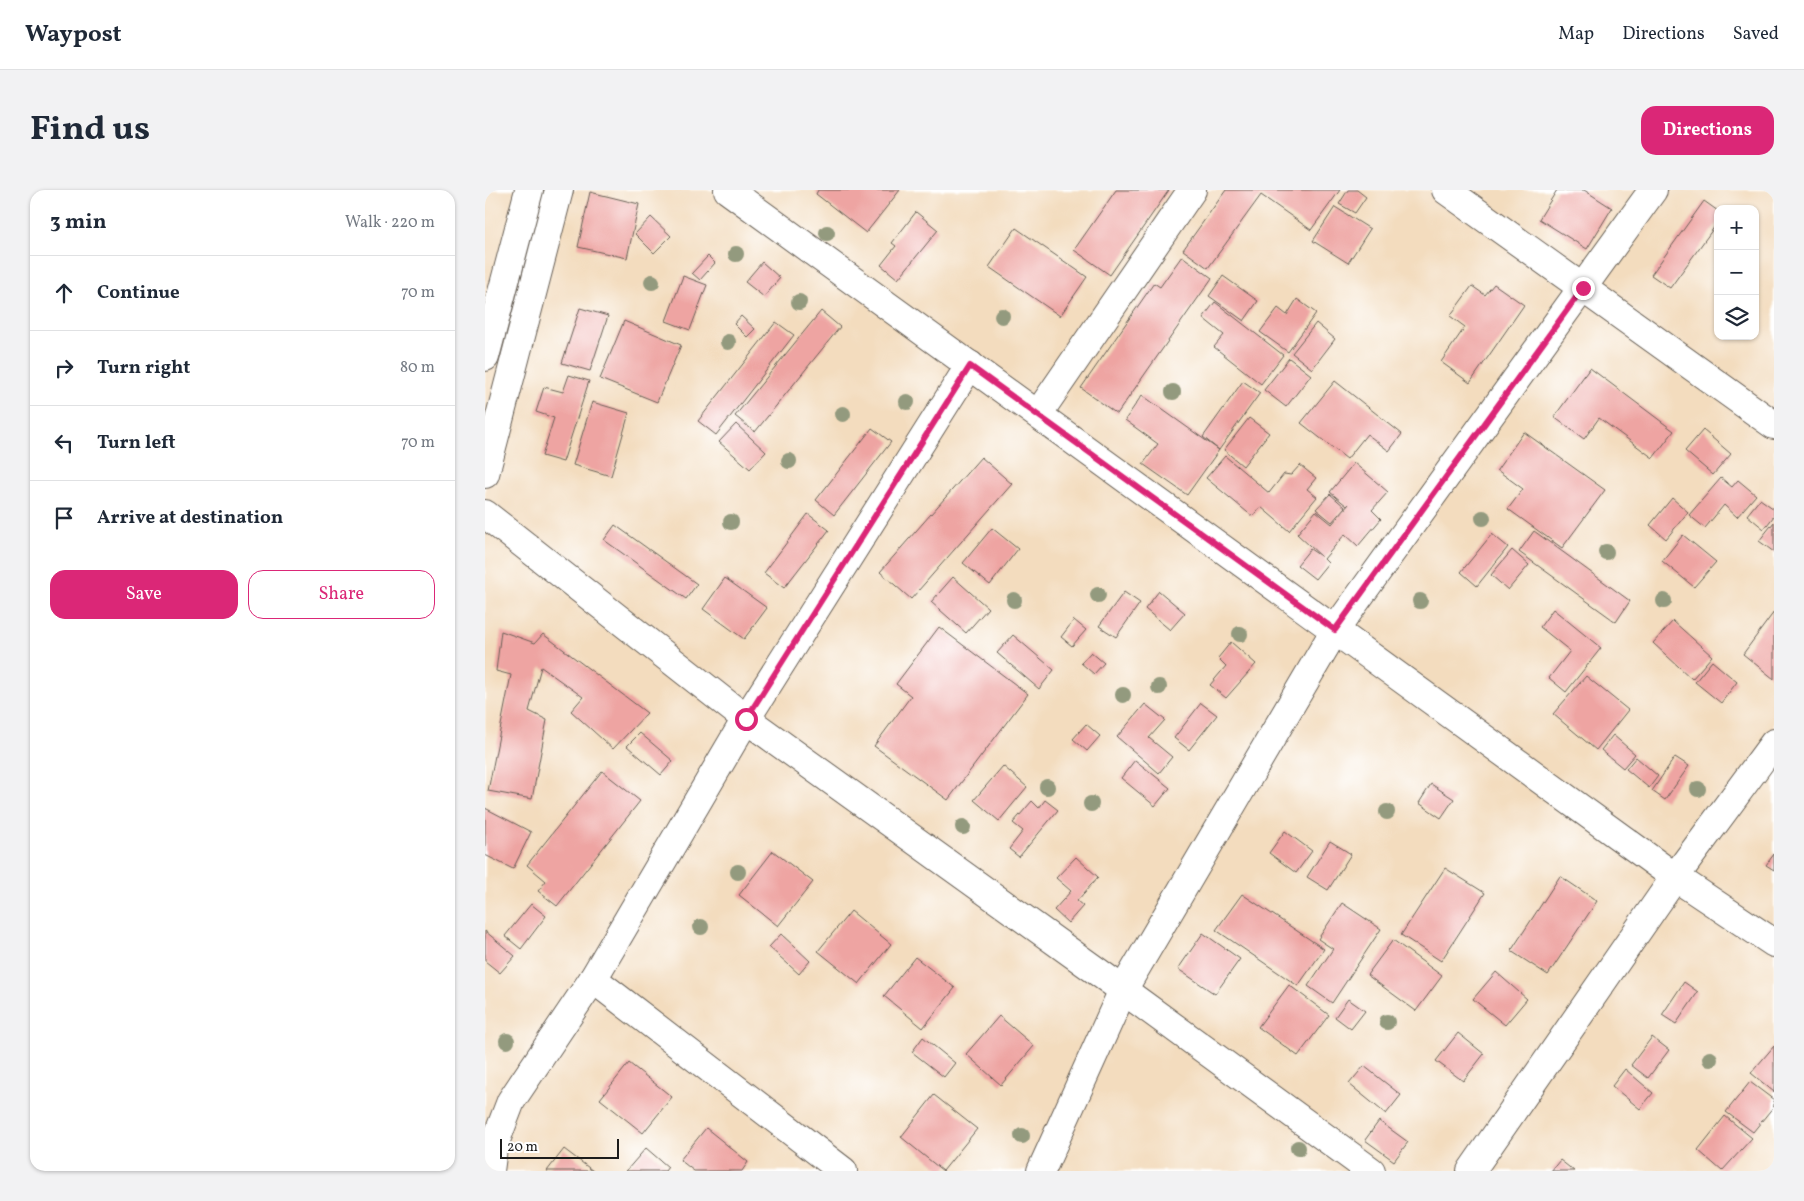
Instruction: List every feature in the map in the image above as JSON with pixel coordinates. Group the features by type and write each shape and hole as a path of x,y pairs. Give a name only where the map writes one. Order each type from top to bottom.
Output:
{"street":[{"path":"485,357 529,190"},
{"path":"485,474 559,190"},
{"path":"729,190 1675,877 1774,943"},
{"path":"1038,414 1192,190"},
{"path":"1446,190 1774,425"},
{"path":"1041,1171 1123,990 1335,630 1653,190"},
{"path":"489,1171 493,1148 511,1100 593,979 746,719 970,366"},
{"path":"485,514 746,719 1371,1171"},
{"path":"1471,1171 1675,877 1774,743"},
{"path":"593,979 843,1171"}],"building":[{"path":"818,190 900,190 866,233 816,194"},
{"path":"1116,190 1169,190 1110,275 1074,250"},
{"path":"1226,190 1340,190 1311,230 1261,195 1208,268 1183,250"},
{"path":"1348,190 1357,190 1366,197 1355,213 1339,204"},
{"path":"1557,190 1584,190 1612,208 1587,249 1539,219"},
{"path":"590,192 639,204 627,258 578,247"},
{"path":"1704,201 1714,208 1714,228 1670,288 1651,275"},
{"path":"1335,207 1370,229 1348,263 1313,241"},
{"path":"916,212 938,230 898,279 881,265 896,246 892,243"},
{"path":"651,217 671,236 654,253 635,234"},
{"path":"1016,228 1087,277 1060,316 989,267"},
{"path":"708,256 715,263 700,280 692,273"},
{"path":"1182,256 1212,278 1117,414 1081,388 1154,283 1160,287"},
{"path":"762,262 780,278 764,297 745,282"},
{"path":"683,276 707,285 690,330 666,321"},
{"path":"1223,276 1258,301 1244,321 1209,296"},
{"path":"1494,284 1524,305 1470,383 1441,362 1465,327 1450,316 1472,286 1485,295"},
{"path":"1297,299 1316,313 1288,352 1260,332 1278,308 1287,315"},
{"path":"1215,302 1283,355 1261,384 1214,347 1224,335 1203,318"},
{"path":"580,308 608,316 590,371 562,363"},
{"path":"821,311 840,327 755,432 735,416"},
{"path":"741,316 755,329 747,337 734,324"},
{"path":"624,321 681,345 657,402 600,379"},
{"path":"776,322 794,335 716,435 698,421"},
{"path":"1316,323 1335,339 1312,369 1292,353"},
{"path":"1289,358 1311,375 1286,407 1264,390"},
{"path":"1590,368 1674,431 1653,458 1599,418 1584,439 1554,417"},
{"path":"569,375 589,381 563,462 542,456 554,418 536,412 544,387 563,392"},
{"path":"1243,381 1260,393 1219,450 1203,437"},
{"path":"1335,381 1402,434 1389,451 1367,434 1347,459 1301,423"},
{"path":"1142,395 1219,450 1187,495 1143,464 1158,444 1125,420"},
{"path":"592,402 629,413 611,476 573,465"},
{"path":"1249,418 1269,433 1243,466 1224,450"},
{"path":"736,424 766,452 750,469 719,442"},
{"path":"872,428 891,442 834,515 816,500"},
{"path":"1703,430 1731,454 1713,475 1685,451"},
{"path":"1524,432 1605,490 1562,548 1508,509 1523,489 1497,470"},
{"path":"1225,456 1269,493 1284,474 1291,475 1300,465 1316,478 1307,489 1317,497 1289,531 1261,507 1253,517 1206,478"},
{"path":"981,457 1012,484 911,599 880,572"},
{"path":"1354,463 1388,492 1372,510 1381,519 1358,546 1345,534 1324,559 1328,563 1315,579 1297,565 1310,549 1322,557 1297,534 1316,511 1332,524 1349,504 1347,506 1330,492"},
{"path":"1721,478 1732,487 1738,480 1756,495 1737,517 1724,505 1705,528 1689,515"},
{"path":"1330,494 1345,507 1332,522 1316,509"},
{"path":"1672,498 1688,512 1666,539 1650,525"},
{"path":"1760,499 1774,509 1774,516 1764,529 1747,515"},
{"path":"808,514 829,530 784,588 764,573"},
{"path":"1774,522 1774,552 1759,541"},
{"path":"615,525 697,584 686,599 604,540"},
{"path":"992,528 1018,549 990,585 963,563"},
{"path":"1534,531 1630,601 1616,622 1519,552"},
{"path":"1492,534 1508,547 1477,586 1461,572"},
{"path":"1683,535 1716,562 1694,587 1662,561"},
{"path":"1512,550 1529,565 1508,590 1491,575"},
{"path":"953,577 988,608 966,633 931,602"},
{"path":"725,578 767,608 744,639 703,609"},
{"path":"1159,591 1185,613 1170,630 1145,609"},
{"path":"1124,592 1140,603 1116,637 1099,626"},
{"path":"1553,609 1601,648 1566,692 1549,678 1570,651 1540,627"},
{"path":"1774,612 1774,679 1743,654"},
{"path":"1074,620 1086,630 1072,646 1061,637"},
{"path":"1673,621 1712,656 1692,679 1653,643"},
{"path":"939,627 1028,694 948,800 874,746 911,696 896,684"},
{"path":"501,631 535,643 543,634 647,713 613,749 571,711 583,697 541,667 529,711 547,720 532,799 488,791 511,675 496,671"},
{"path":"1013,635 1054,670 1039,689 997,653"},
{"path":"1231,642 1256,664 1226,698 1210,685 1226,666 1218,658"},
{"path":"1091,652 1104,663 1094,674 1081,663"},
{"path":"1712,661 1737,682 1721,703 1695,682"},
{"path":"1586,676 1628,710 1596,750 1553,714"},
{"path":"1201,703 1217,715 1189,750 1174,738"},
{"path":"1145,704 1165,720 1149,738 1172,757 1159,773 1117,737"},
{"path":"1086,724 1100,736 1087,751 1073,739"},
{"path":"640,733 673,761 661,775 627,746"},
{"path":"1613,735 1635,754 1623,768 1601,750"},
{"path":"1636,757 1658,776 1649,788 1626,769"},
{"path":"1675,757 1689,766 1665,800 1652,791"},
{"path":"1135,760 1170,788 1155,806 1121,778"},
{"path":"1003,766 1027,787 999,821 974,800"},
{"path":"602,771 640,801 557,906 538,891 546,881 527,865"},
{"path":"1431,784 1454,799 1441,818 1419,803"},
{"path":"1045,800 1058,810 1019,857 1009,849 1023,831 1013,823 1032,801 1039,808"},
{"path":"485,808 531,832 513,869 485,855"},
{"path":"1285,831 1312,851 1296,873 1269,853"},
{"path":"1330,841 1351,854 1328,890 1307,877"},
{"path":"773,851 813,882 778,926 739,895"},
{"path":"1774,854 1774,870 1766,865"},
{"path":"1076,857 1098,877 1077,901 1083,906 1068,923 1054,910 1071,891 1056,878"},
{"path":"1445,868 1485,893 1441,961 1401,935"},
{"path":"1560,876 1597,901 1548,975 1511,951"},
{"path":"1242,894 1324,949 1298,986 1216,930"},
{"path":"1342,903 1381,929 1332,1003 1308,986 1333,949 1318,939"},
{"path":"531,904 546,916 521,949 505,936"},
{"path":"851,911 891,944 859,984 818,951"},
{"path":"485,931 515,956 500,973 485,961"},
{"path":"1203,933 1240,959 1215,994 1178,969"},
{"path":"781,934 810,961 799,974 769,947"},
{"path":"1393,940 1442,976 1416,1011 1367,975"},
{"path":"915,957 955,988 923,1028 884,996"},
{"path":"1496,972 1527,999 1505,1025 1473,999"},
{"path":"1684,982 1698,992 1676,1024 1662,1015"},
{"path":"1289,985 1329,1015 1298,1056 1258,1027"},
{"path":"1348,999 1365,1011 1351,1029 1335,1017"},
{"path":"999,1016 1034,1046 1001,1085 966,1054"},
{"path":"1458,1033 1484,1054 1463,1081 1436,1061"},
{"path":"923,1037 955,1063 944,1077 912,1052"},
{"path":"1652,1037 1669,1050 1648,1078 1631,1065"},
{"path":"1774,1046 1774,1092 1751,1073"},
{"path":"629,1063 672,1097 643,1133 600,1099"},
{"path":"1364,1066 1401,1095 1386,1114 1349,1084"},
{"path":"1625,1069 1653,1093 1640,1109 1612,1086"},
{"path":"1750,1082 1774,1100 1774,1106 1753,1132 1726,1112"},
{"path":"934,1095 977,1129 943,1171 901,1137"},
{"path":"1725,1116 1752,1138 1722,1171 1698,1150"},
{"path":"1379,1121 1408,1142 1394,1161 1365,1140"},
{"path":"706,1128 748,1162 742,1171 694,1171 680,1160"},
{"path":"646,1148 668,1167 665,1171 626,1171"},
{"path":"564,1149 593,1171 547,1171"},
{"path":"1560,1160 1574,1171 1551,1171"}],"route":[{"path":"746,719 970,366 1335,630 1583,288"}]}
